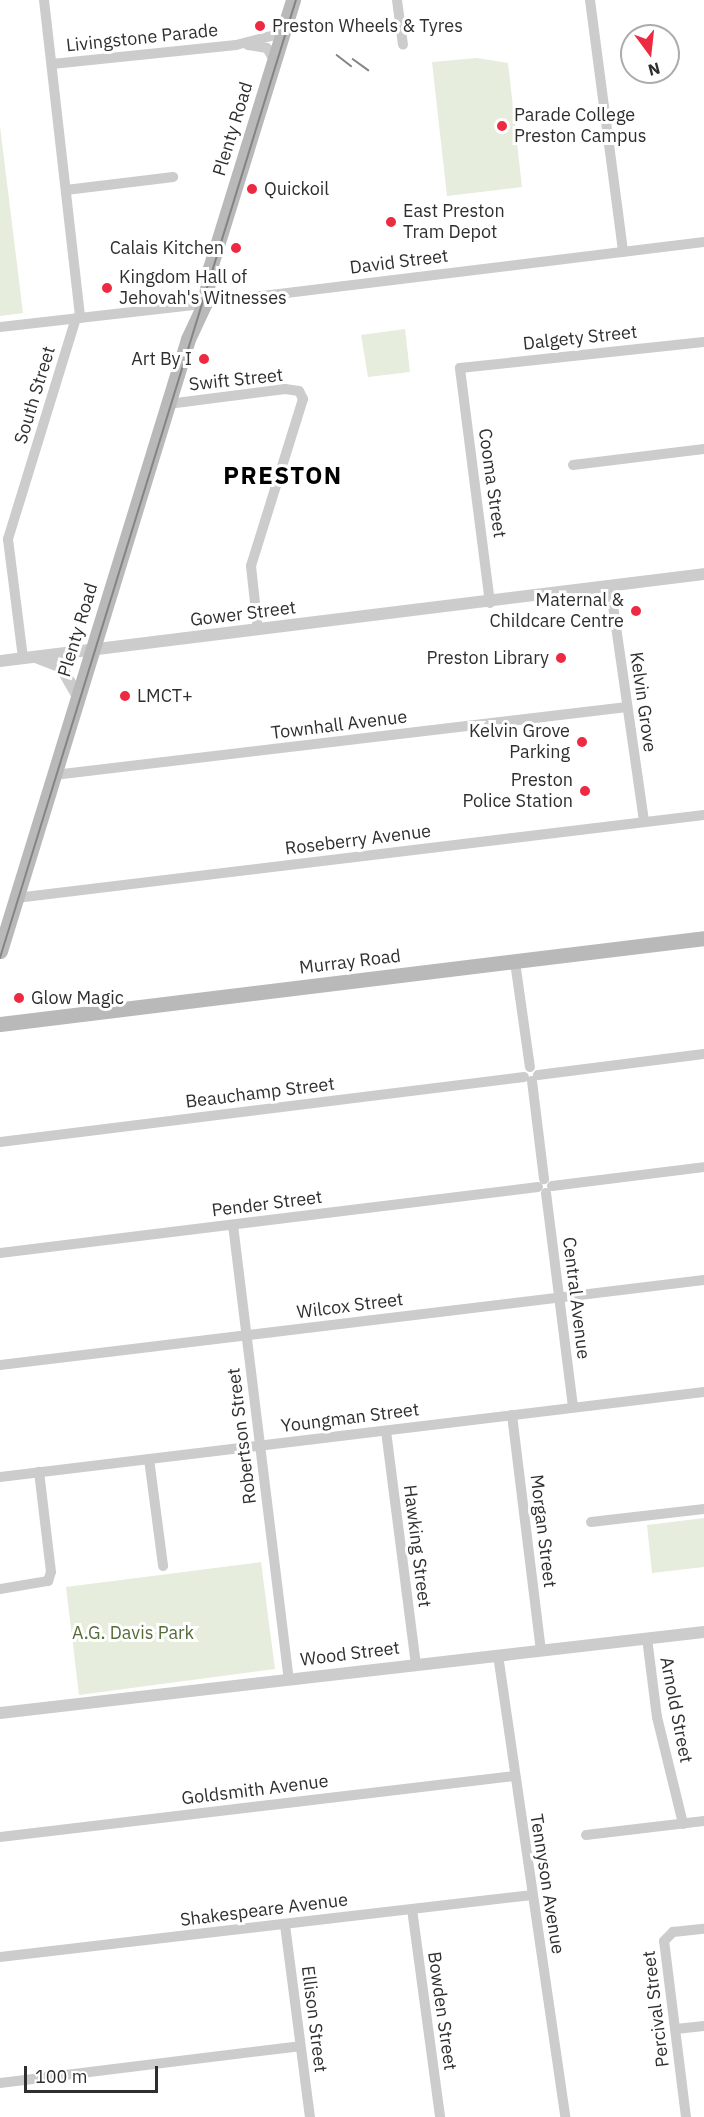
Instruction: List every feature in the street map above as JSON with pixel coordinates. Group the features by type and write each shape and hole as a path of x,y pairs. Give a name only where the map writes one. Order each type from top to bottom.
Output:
{"main road":[{"name":"Plenty Road","path":"0,951 293,0"},
{"name":"Murray Road","path":"0,1024 704,939"}],"street":[{"name":"South Street","path":"27,658 8,539 78,318 44,0"},
{"path":"397,0 403,45"},
{"path":"590,0 623,252"},
{"name":"Livingstone Parade","path":"52,64 236,45 283,33"},
{"name":"Livingstone Parade","path":"236,45 266,47 274,60"},
{"path":"66,190 173,177"},
{"name":"David Street","path":"0,327 78,318 198,310 704,242"},
{"name":"Dalgety Street","path":"460,368 704,342"},
{"name":"Cooma Street","path":"460,368 490,603"},
{"name":"Swift Street","path":"168,404 285,389 299,391 303,399 251,566 258,630"},
{"path":"573,465 704,449"},
{"name":"Gower Street","path":"611,589 704,574"},
{"name":"Gower Street","path":"0,661 611,589 704,581"},
{"name":"Kelvin Grove","path":"611,589 644,822"},
{"path":"27,658 62,667 78,696"},
{"name":"Townhall Avenue","path":"54,775 627,707"},
{"name":"Roseberry Avenue","path":"16,898 704,815"},
{"name":"Central Avenue","path":"515,962 573,1407"},
{"name":"Beauchamp Street","path":"0,1142 704,1054"},
{"name":"Pender Street","path":"0,1253 704,1167"},
{"name":"Robertson Street","path":"233,1225 290,1679"},
{"name":"Wilcox Street","path":"0,1365 704,1280"},
{"name":"Youngman Street","path":"0,1477 704,1392"},
{"name":"Morgan Street","path":"512,1415 541,1650"},
{"name":"Hawking Street","path":"386,1431 416,1665"},
{"path":"149,1459 163,1566"},
{"path":"0,1589 48,1581 39,1472"},
{"path":"591,1522 704,1509"},
{"name":"Wood Street","path":"0,1713 704,1632"},
{"name":"Arnold Street","path":"647,1638 657,1717 683,1824"},
{"name":"Tennyson Avenue","path":"498,1655 565,2117"},
{"name":"Goldsmith Avenue","path":"0,1837 514,1776"},
{"path":"586,1835 704,1821"},
{"name":"Shakespeare Avenue","path":"0,1957 532,1895"},
{"name":"Bowden Street","path":"412,1909 440,2117"},
{"name":"Ellison Street","path":"285,1924 310,2117"},
{"name":"Percival Street","path":"686,2117 665,1937 704,1929"},
{"path":"675,2029 704,2026"},
{"path":"0,2083 300,2046"}],"green space":[{"path":"477,58 508,63 522,187 447,196 432,62"},
{"path":"0,126 23,313 0,316"},
{"path":"405,329 410,372 368,377 361,335"},
{"path":"704,1518 704,1567 652,1573 647,1525"},
{"name":"A.G. Davis Park","path":"261,1562 275,1669 79,1695 66,1587"}],"tram line":[{"path":"0,958 296,0"},
{"path":"337,55 351,66"},
{"path":"353,59 368,70"}],"place":[{"name":"Preston Wheels & Tyres","path":"260,26"},
{"name":"Parade College Preston Campus","path":"502,126"},
{"name":"Quickoil","path":"252,189"},
{"name":"East Preston Tram Depot","path":"391,222"},
{"name":"Calais Kitchen","path":"236,248"},
{"name":"Kingdom Hall of Jehovah's Witnesses","path":"107,288"},
{"name":"Art By I","path":"204,359"},
{"name":"Maternal & Childcare Centre","path":"636,611"},
{"name":"Preston Library","path":"561,658"},
{"name":"LMCT+","path":"125,696"},
{"name":"Kelvin Grove Parking","path":"582,742"},
{"name":"Preston Police Station","path":"585,791"},
{"name":"Glow Magic","path":"19,998"}],"district":[{"name":"PRESTON","path":"283,476"}]}
